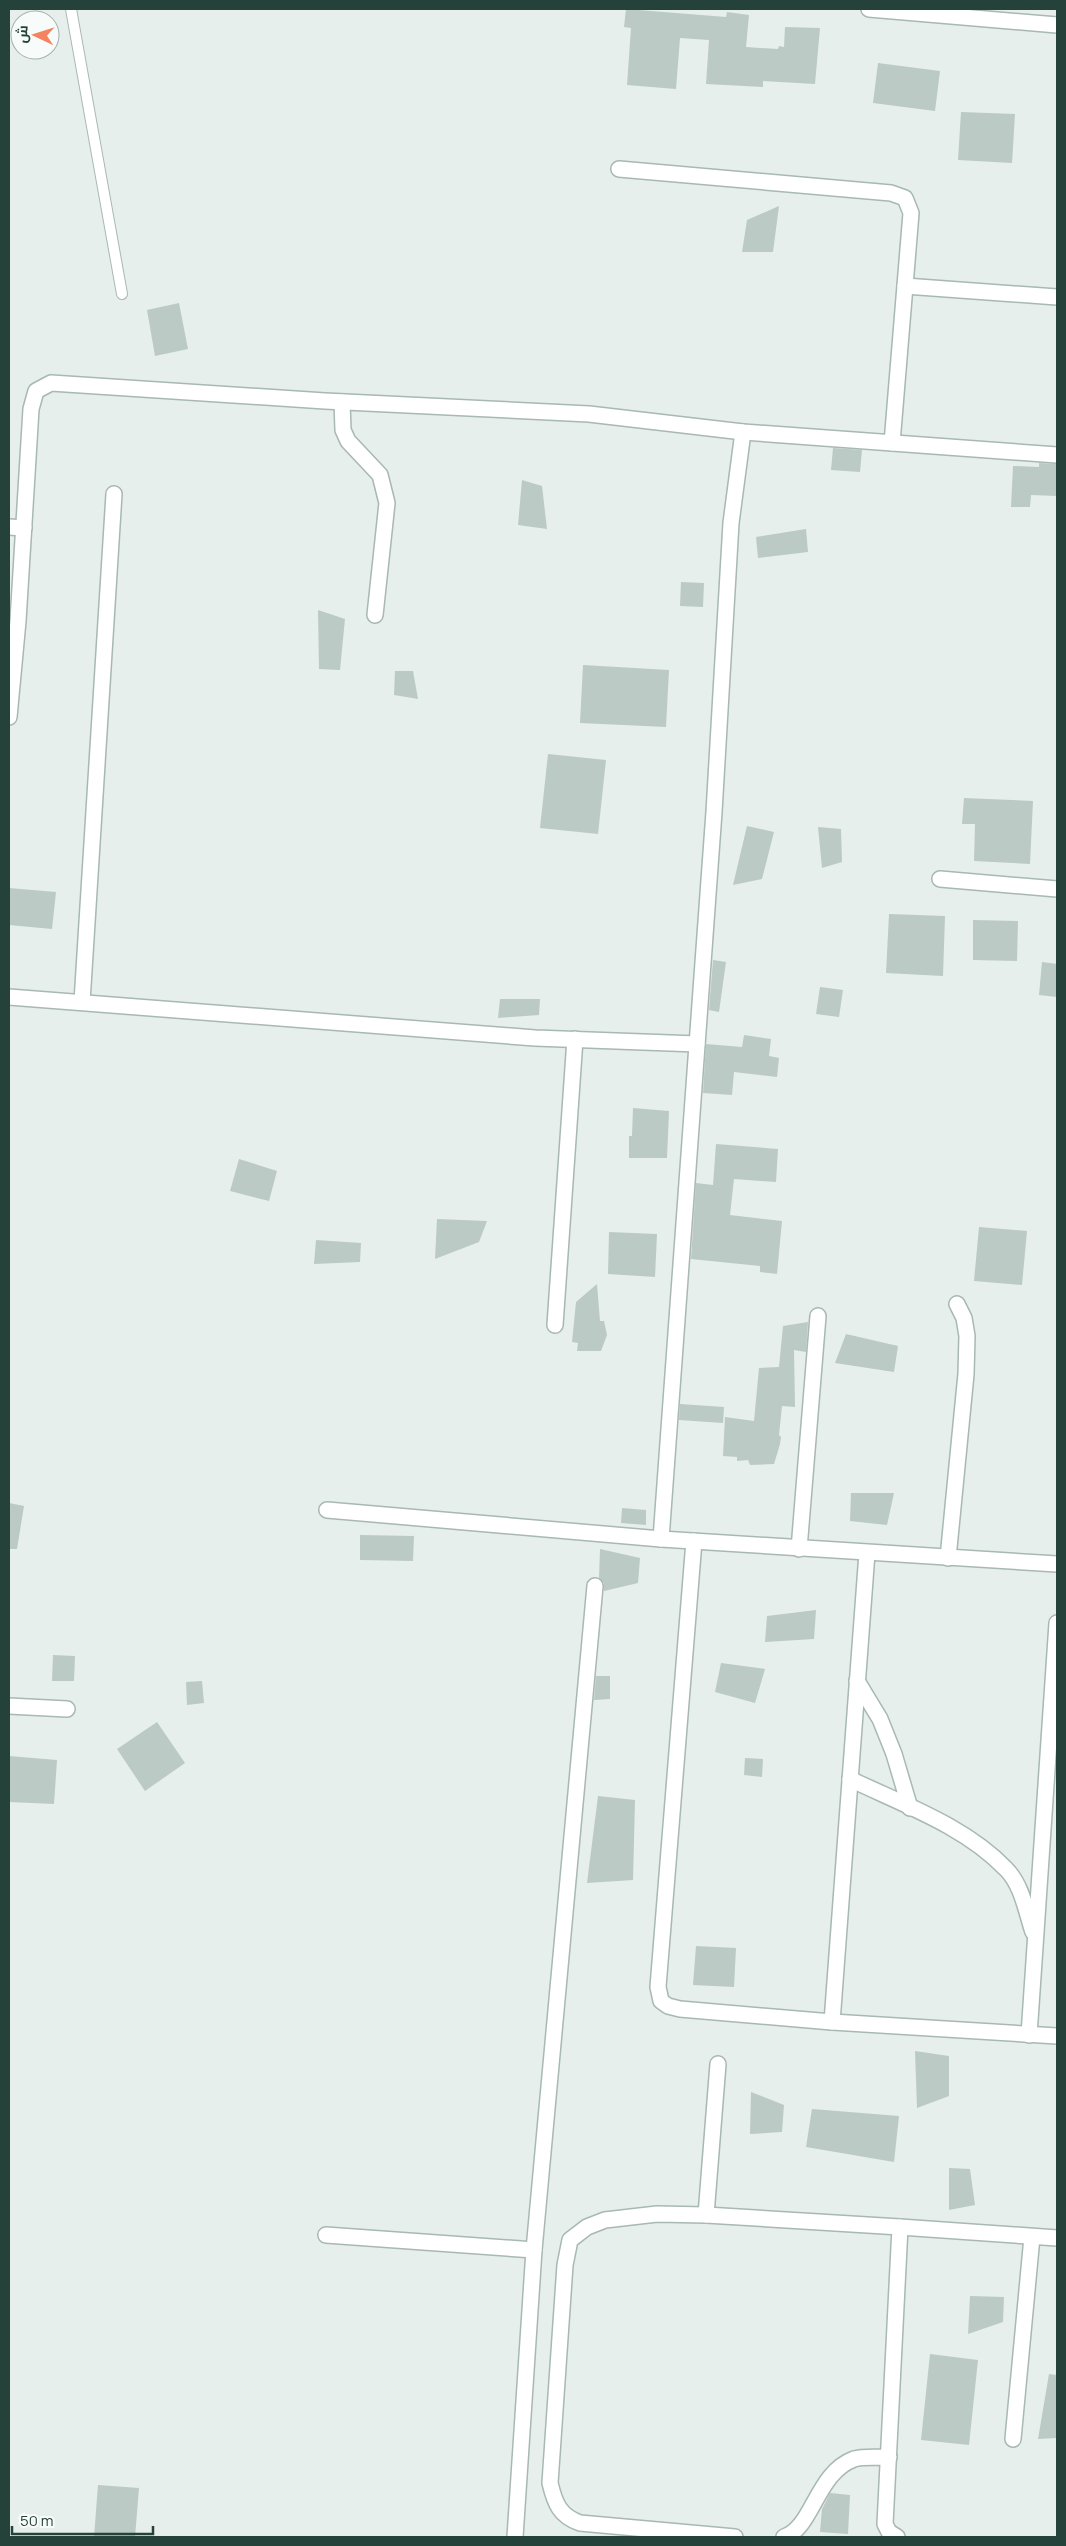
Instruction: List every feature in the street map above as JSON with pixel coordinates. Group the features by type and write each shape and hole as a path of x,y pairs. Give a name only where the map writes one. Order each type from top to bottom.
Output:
{"street":[{"path":"869,9 1057,25"},
{"path":"619,169 891,193 905,198 911,213 892,443"},
{"path":"905,286 1057,297"},
{"path":"9,718 16,527 31,409 36,391 51,383 342,402 589,414 743,432 1057,455"},
{"path":"342,402 344,430 348,441 380,476 387,503 375,614"},
{"path":"661,1539 714,812 731,523 743,432"},
{"path":"82,1002 114,494"},
{"path":"940,879 1057,889"},
{"path":"9,997 575,1040 697,1044"},
{"path":"555,1325 575,1040"},
{"path":"948,1558 966,1374 967,1336 964,1318 957,1304"},
{"path":"799,1549 818,1316"},
{"path":"327,1510 661,1539 1057,1564"},
{"path":"694,1541 658,1987 661,2001 668,2006 680,2009 832,2022 1057,2036"},
{"path":"832,2022 867,1553"},
{"path":"515,2537 534,2250 595,1586"},
{"path":"1029,2035 1057,1623"},
{"path":"857,1681 880,1719 894,1754 910,1808"},
{"path":"9,1706 67,1709"},
{"path":"850,1779 966,1836 1007,1869 1019,1888 1036,1941"},
{"path":"706,2215 718,2064"},
{"path":"735,2537 580,2523 569,2520 560,2512 554,2500 550,2483 565,2265 570,2240 587,2227 605,2220 657,2214 900,2226 1057,2238"},
{"path":"897,2537 889,2532 885,2524 900,2226"},
{"path":"326,2235 534,2250"},
{"path":"1013,2439 1032,2237"},
{"path":"784,2537 800,2527 829,2477 854,2459 889,2458"}],"lane":[{"path":"71,9 122,294"}],"building":[{"path":"626,9 726,17 727,12 749,15 746,47 778,49 779,46 784,47 785,27 820,28 815,84 763,81 763,87 706,84 709,40 680,38 676,89 627,85 631,28 624,27"},
{"path":"878,63 940,71 935,111 873,103"},
{"path":"961,112 1015,114 1012,163 958,160"},
{"path":"779,206 773,252 742,252 747,220"},
{"path":"179,303 188,349 155,356 147,310"},
{"path":"833,448 862,450 860,472 831,470"},
{"path":"1039,463 1057,464 1057,496 1031,495 1030,507 1011,507 1013,466 1039,467"},
{"path":"522,480 542,486 547,529 518,525"},
{"path":"806,529 808,552 758,558 756,537"},
{"path":"681,582 704,583 703,607 680,606"},
{"path":"318,610 345,619 340,670 319,669"},
{"path":"583,665 669,670 666,727 580,723"},
{"path":"395,671 413,671 418,699 394,695"},
{"path":"548,754 606,760 598,834 540,828"},
{"path":"964,798 1033,801 1030,864 974,861 975,824 962,824"},
{"path":"747,826 774,832 762,879 733,885"},
{"path":"818,827 841,829 842,862 822,868"},
{"path":"9,888 56,892 52,929 9,925"},
{"path":"889,914 945,916 943,976 886,973"},
{"path":"973,920 1018,921 1017,961 973,960"},
{"path":"713,960 726,962 719,1012 709,1010"},
{"path":"1042,962 1057,964 1057,997 1039,995"},
{"path":"820,987 843,990 839,1017 816,1014"},
{"path":"500,999 540,999 539,1015 498,1018"},
{"path":"744,1035 771,1039 769,1056 779,1058 777,1077 734,1072 732,1095 703,1093 706,1044 742,1047"},
{"path":"633,1108 669,1111 667,1158 629,1158 629,1136 632,1136"},
{"path":"716,1144 778,1149 776,1182 734,1179 730,1215 782,1221 777,1274 760,1272 760,1266 691,1259 696,1183 713,1185"},
{"path":"239,1159 277,1171 269,1201 230,1191"},
{"path":"437,1219 487,1221 479,1242 435,1259"},
{"path":"979,1227 1027,1231 1022,1285 974,1281"},
{"path":"609,1232 657,1234 655,1277 608,1274"},
{"path":"316,1240 361,1243 360,1262 314,1264"},
{"path":"597,1284 600,1321 604,1321 607,1335 601,1351 577,1351 578,1343 572,1342 576,1302"},
{"path":"808,1322 806,1352 794,1350 795,1407 782,1406 779,1435 781,1437 774,1464 750,1465 748,1460 737,1461 737,1457 723,1456 725,1417 754,1421 759,1368 779,1367 783,1326"},
{"path":"846,1334 898,1346 894,1372 835,1363"},
{"path":"680,1404 724,1407 723,1423 679,1420"},
{"path":"851,1493 894,1493 887,1525 850,1521"},
{"path":"9,1503 24,1506 17,1549 9,1549"},
{"path":"622,1508 646,1510 646,1525 621,1523"},
{"path":"360,1535 414,1536 413,1561 360,1560"},
{"path":"600,1549 640,1558 638,1583 604,1591 604,1583 599,1578"},
{"path":"816,1610 814,1639 765,1642 767,1616"},
{"path":"53,1655 75,1656 74,1681 52,1681"},
{"path":"721,1663 765,1669 755,1703 715,1692"},
{"path":"596,1676 610,1676 610,1699 594,1700"},
{"path":"202,1681 204,1703 187,1705 186,1682"},
{"path":"157,1722 185,1763 145,1791 117,1749"},
{"path":"9,1756 57,1760 54,1804 9,1802"},
{"path":"745,1758 763,1759 762,1777 744,1775"},
{"path":"598,1796 635,1800 633,1880 587,1883"},
{"path":"696,1946 736,1948 734,1987 693,1985"},
{"path":"915,2051 949,2056 949,2096 917,2108"},
{"path":"751,2092 784,2105 782,2132 750,2134"},
{"path":"812,2109 899,2116 894,2162 806,2147"},
{"path":"949,2168 970,2169 975,2205 949,2210"},
{"path":"970,2296 1004,2297 1003,2322 968,2334"},
{"path":"930,2354 978,2360 969,2445 921,2440"},
{"path":"1049,2374 1057,2375 1057,2438 1038,2439"},
{"path":"98,2485 139,2488 135,2537 94,2537"},
{"path":"830,2493 850,2495 848,2534 820,2532 822,2509"}]}
